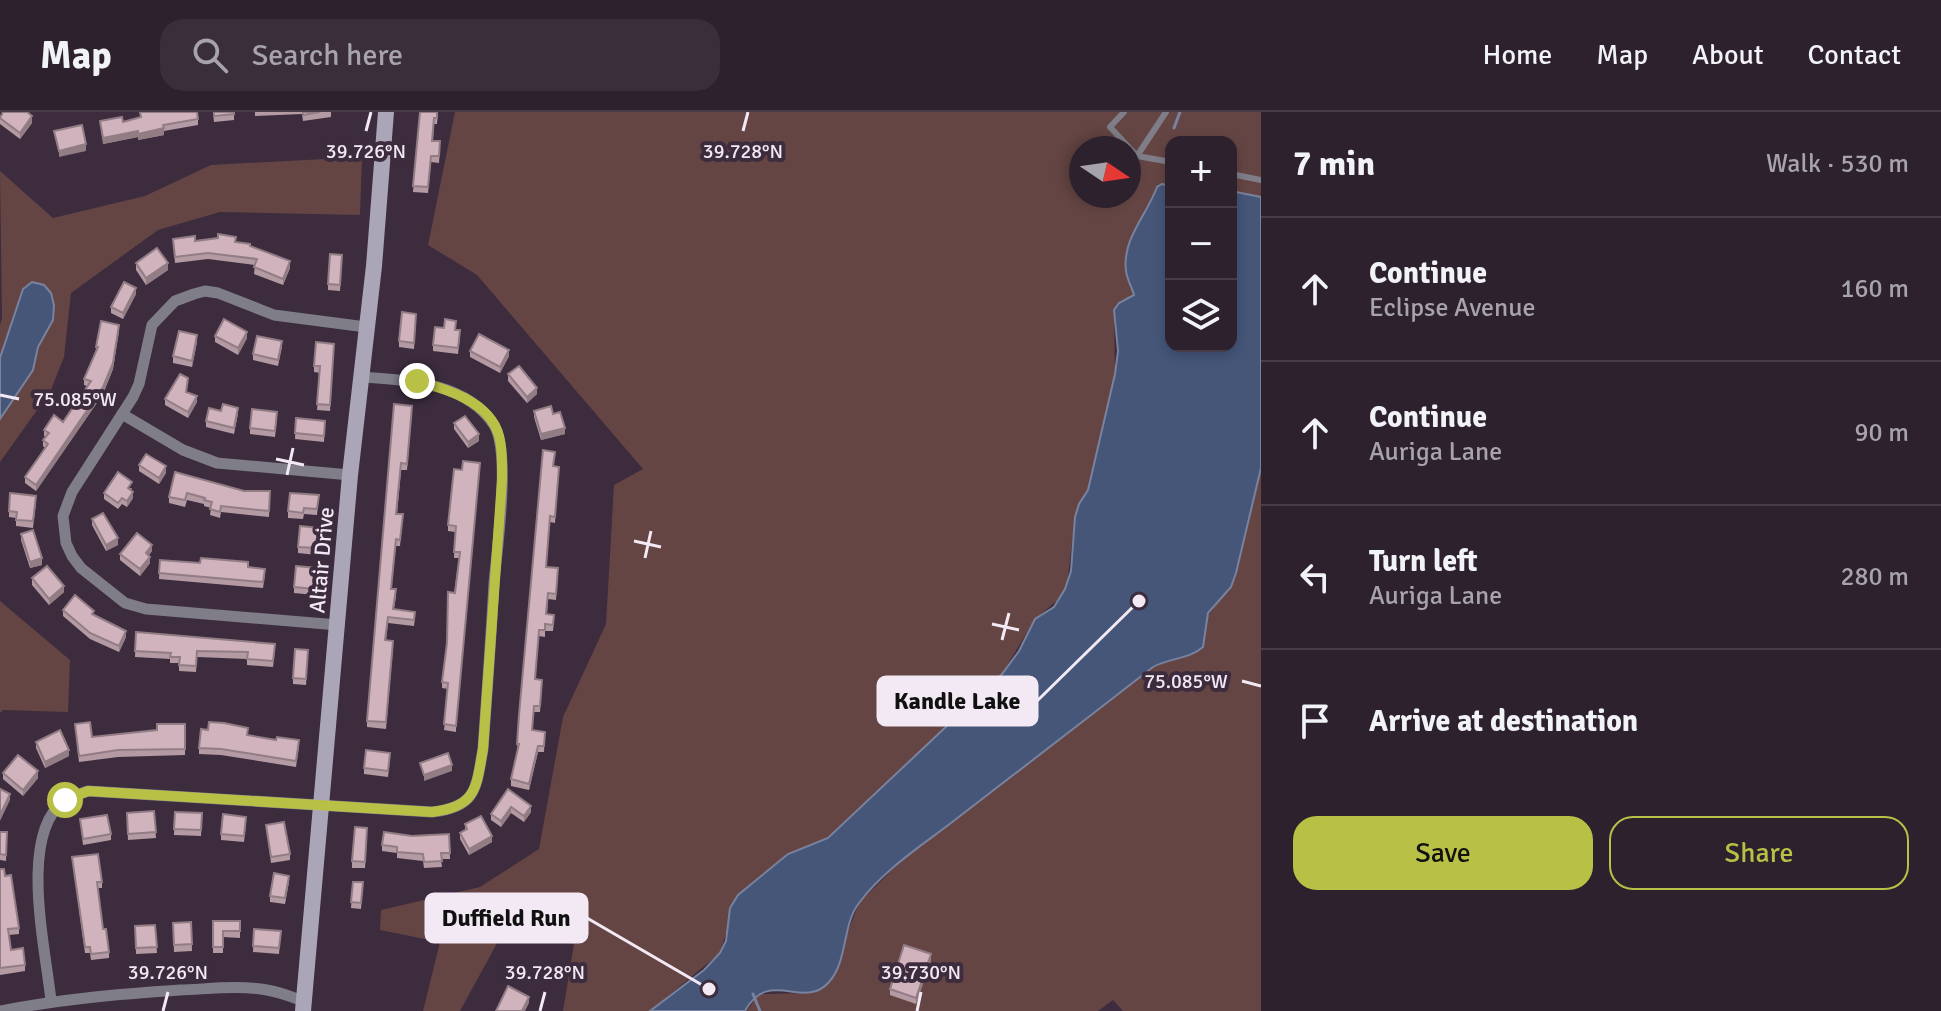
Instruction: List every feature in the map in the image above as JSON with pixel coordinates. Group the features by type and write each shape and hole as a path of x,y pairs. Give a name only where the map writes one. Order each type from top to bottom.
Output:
{"street":[{"name":"Altair Drive","path":"303,1006 386,112"},
{"path":"338,625 146,609 125,603 81,568 66,543 63,516 72,492 139,384 152,325 166,308 205,291 274,315 366,327"},
{"path":"51,1001 37,874 45,827 65,800 88,791 432,812 457,808 468,800 474,790 483,749 502,480 499,434 482,410 448,390 417,381 361,377"},
{"path":"122,414 183,450 217,463 350,475"},
{"path":"1,1011 113,994 235,987 268,990 303,1006"}],"lane":[{"path":"1118,136 1110,127 1124,112"},
{"path":"1141,150 1166,112"},
{"path":"1141,157 1165,161"},
{"path":"1237,175 1261,180"}],"shaded area":[{"path":"455,112 1261,112 1261,198 1237,195 1237,136 1165,136 1165,187 1157,187 1129,241 1134,295 1114,310 1115,374 1088,490 1075,517 1066,593 1035,619 1002,674 833,833 818,844 788,854 738,895 720,953 650,1011 563,1011 574,944 501,936 460,1011 423,1011 440,942 380,930 381,910 480,887 539,849 563,717 606,624 614,485 643,469 477,275 428,245"},
{"path":"362,157 360,215 220,212 158,230 71,293 64,357 50,392 0,462 0,171 53,218 145,196 211,165"},
{"path":"1261,461 1261,1011 1123,1011 1113,1000 1098,1011 747,1011 758,994 811,993 828,984 859,903 908,854 1153,667 1199,651 1205,620 1230,586"},
{"path":"0,601 70,660 68,712 3,710 0,713"}],"water":[{"path":"1165,185 1165,352 1237,352 1237,192 1261,197 1261,468 1236,573 1231,587 1208,613 1203,647 1192,654 1153,667 894,867 859,903 835,973 819,990 809,993 765,992 754,998 745,1011 650,1011 704,970 720,953 726,941 730,908 738,895 788,854 828,838 1002,674 1019,651 1035,619 1054,607 1071,571 1075,517 1088,490 1115,374 1118,351 1114,310 1119,303 1134,295 1126,271 1128,248 1157,187"},
{"path":"32,282 44,285 51,293 53,320 38,347 33,370 0,419 0,358 23,289"}],"building":[{"path":"3,112 27,112 32,116 20,133 0,118"},
{"path":"140,112 197,112 198,119 163,125 164,128 138,134 138,131 103,138 100,121 122,117 123,122 141,117"},
{"path":"214,112 234,112 234,114 214,116"},
{"path":"420,112 437,112 432,141 440,141 439,156 431,156 428,187 413,186"},
{"path":"82,125 86,144 59,151 54,131"},
{"path":"218,234 236,237 235,242 250,244 290,261 283,279 254,267 257,259 208,253 175,257 173,239 195,236 195,241 218,238"},
{"path":"157,248 168,263 146,278 136,263"},
{"path":"330,254 342,255 340,285 328,284"},
{"path":"124,282 136,288 123,313 111,307"},
{"path":"402,312 416,314 414,343 399,341"},
{"path":"224,319 247,332 238,348 215,336"},
{"path":"445,319 456,321 455,330 460,330 458,348 433,345 435,327 444,328"},
{"path":"101,321 119,325 113,363 103,387 36,485 25,477 48,444 43,440 49,433 44,430 54,415 63,422 91,381 84,379 98,347"},
{"path":"179,331 197,335 192,361 173,356"},
{"path":"479,334 509,350 500,367 470,351"},
{"path":"257,336 282,341 278,360 253,354"},
{"path":"316,342 334,344 330,405 317,404 320,366 314,366"},
{"path":"519,366 537,388 527,397 508,374"},
{"path":"180,374 188,378 186,392 197,396 188,412 165,399"},
{"path":"223,404 238,408 234,428 206,421 209,408 221,411"},
{"path":"394,404 412,406 407,464 401,463 396,514 403,514 400,540 396,539 391,589 396,589 393,609 415,612 414,620 388,617 385,640 393,641 386,722 367,721"},
{"path":"551,406 553,414 560,412 565,428 541,434 534,411"},
{"path":"252,409 277,412 275,431 250,428"},
{"path":"465,416 479,434 468,442 454,423"},
{"path":"296,418 325,421 324,436 295,433"},
{"path":"543,450 555,452 553,466 559,467 555,517 550,516 546,567 558,568 556,594 548,593 546,614 554,615 553,625 545,624 545,630 539,630 535,679 542,680 540,706 534,706 532,730 545,732 544,746 538,746 529,784 511,779 519,744"},
{"path":"146,454 166,466 159,478 139,465"},
{"path":"463,461 480,463 456,726 444,724 448,683 442,682 448,592 455,593 460,552 454,552 456,526 448,525 454,469 462,470"},
{"path":"118,472 132,482 128,488 133,492 127,501 122,498 118,503 104,493"},
{"path":"175,472 244,491 270,491 269,511 221,506 220,512 210,509 212,502 205,498 187,493 185,500 169,497"},
{"path":"10,493 36,496 33,521 16,520 17,512 9,511"},
{"path":"290,493 319,495 317,509 304,508 303,513 288,511"},
{"path":"103,513 118,538 106,545 92,519"},
{"path":"300,526 319,528 317,548 298,547"},
{"path":"33,530 42,558 30,562 21,534"},
{"path":"137,533 152,545 146,553 150,557 140,569 120,554"},
{"path":"201,558 248,562 248,567 265,569 263,582 159,573 160,560 200,563"},
{"path":"47,566 64,586 49,599 32,578"},
{"path":"296,566 316,568 314,589 294,587"},
{"path":"75,595 94,611 92,614 126,631 119,646 90,633 63,610"},
{"path":"136,632 275,644 273,661 247,659 248,652 197,651 196,666 179,665 180,657 170,657 171,653 135,651"},
{"path":"295,649 308,650 306,679 293,678"},
{"path":"90,722 92,737 157,730 157,724 185,724 185,749 118,750 79,756 75,724"},
{"path":"209,722 248,728 247,735 299,740 296,761 199,748 201,729 208,730"},
{"path":"60,730 69,750 45,762 36,742"},
{"path":"366,750 390,753 388,771 364,768"},
{"path":"448,753 452,765 424,775 420,763"},
{"path":"18,755 38,771 23,790 3,773"},
{"path":"0,789 10,794 0,815"},
{"path":"508,789 531,806 524,816 511,807 501,821 491,814"},
{"path":"154,811 156,832 128,834 127,813"},
{"path":"175,812 202,813 201,830 174,829"},
{"path":"223,814 246,817 244,836 221,834"},
{"path":"107,815 111,834 83,839 80,819"},
{"path":"481,816 492,836 469,849 460,833 467,829 465,824"},
{"path":"284,822 290,854 271,857 266,825"},
{"path":"355,827 367,828 365,862 352,861"},
{"path":"0,832 7,832 6,855 0,854"},
{"path":"384,832 412,836 449,834 450,853 441,853 442,861 424,862 423,854 397,852 397,847 382,845"},
{"path":"98,854 102,882 97,882 109,952 91,954 90,947 85,947 72,857"},
{"path":"0,869 4,869 5,876 11,875 19,928 8,929 11,950 23,948 25,965 0,968"},
{"path":"274,873 289,876 285,898 270,896"},
{"path":"353,882 363,882 361,903 351,902"},
{"path":"213,921 240,921 240,931 223,931 223,947 213,947"},
{"path":"191,922 192,944 174,945 173,923"},
{"path":"155,925 157,947 136,948 135,926"},
{"path":"254,929 281,931 279,948 253,946"},
{"path":"904,945 931,954 916,998 890,989"},
{"path":"508,986 529,997 522,1011 496,1011"}],"waterway":[{"path":"1174,128 1180,112"},
{"path":"753,994 760,1011"}],"place":[{"name":"Kandle Lake","path":"1139,601"},
{"name":"Duffield Run","path":"709,989"}],"route":[{"path":"65,800 88,791 432,812 457,808 468,800 478,779 483,749 502,480 499,434 482,410 467,400 448,390 417,381"}]}
